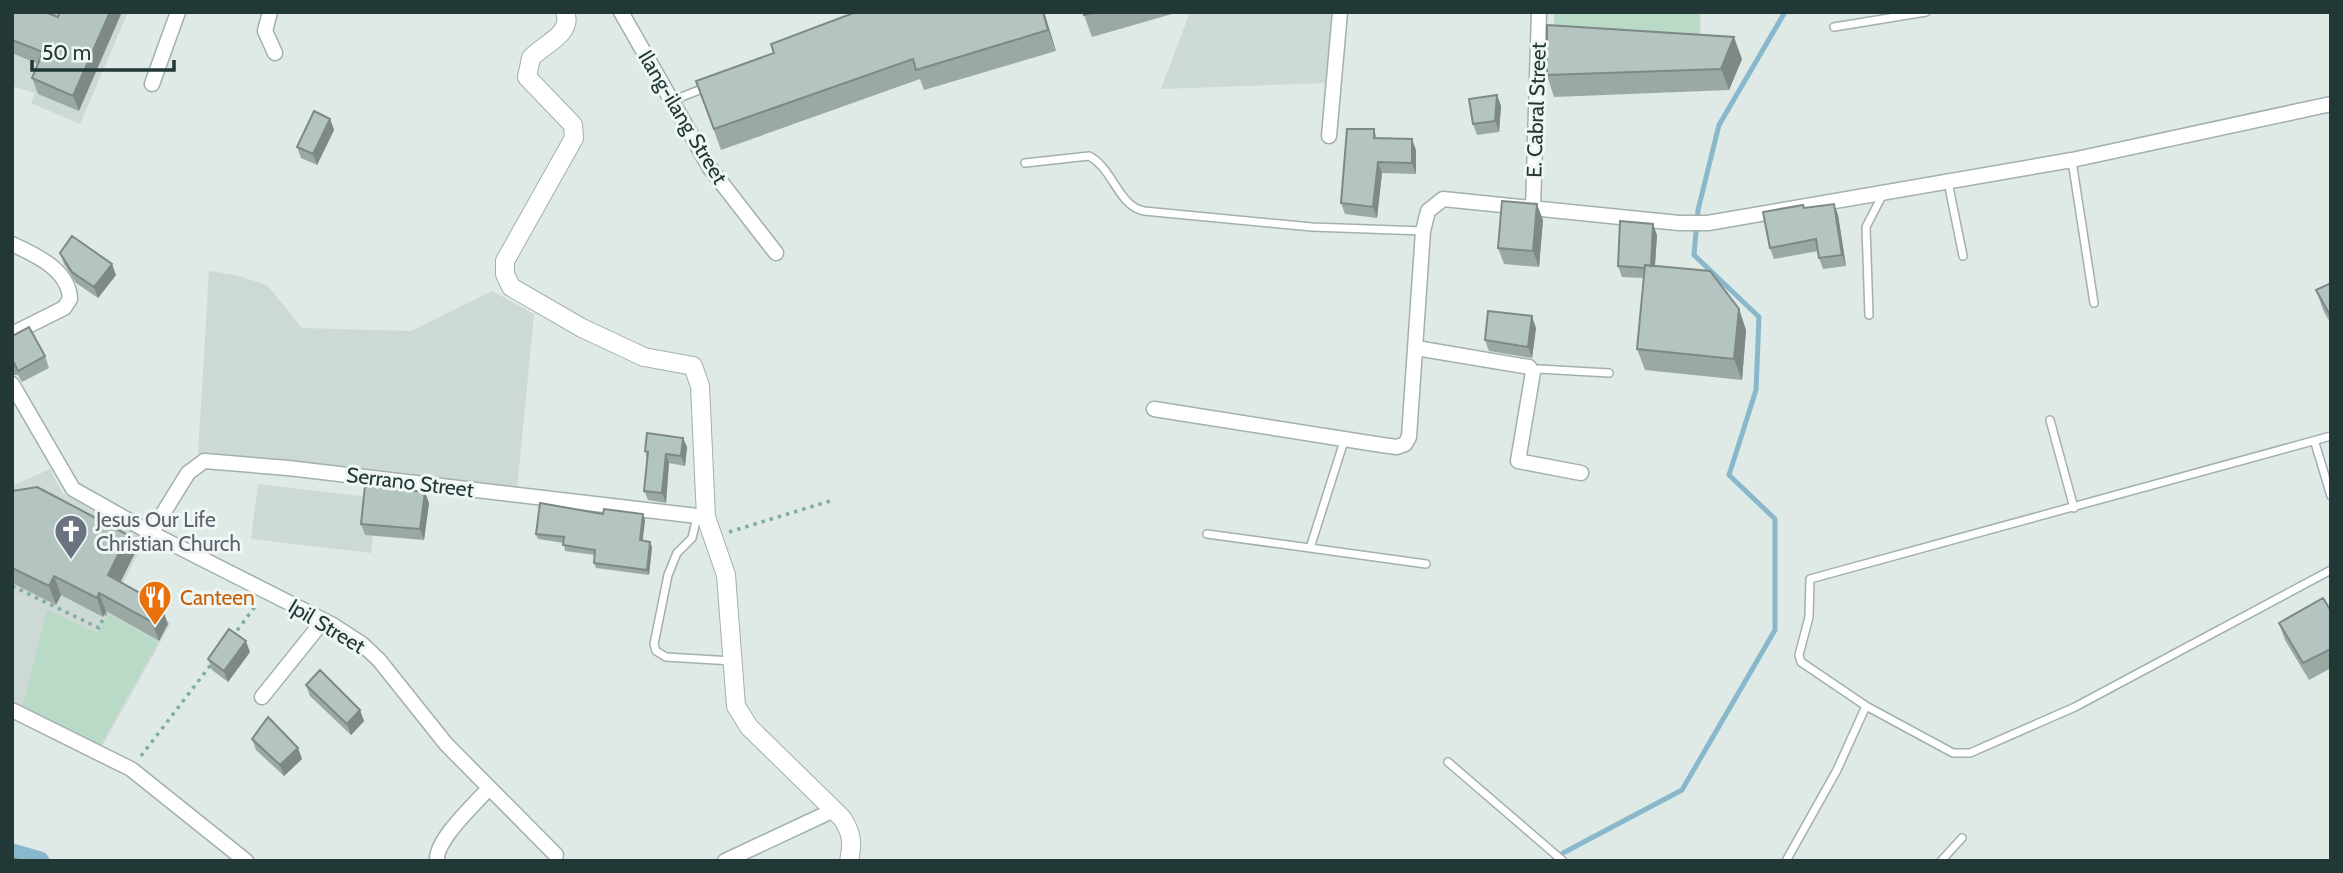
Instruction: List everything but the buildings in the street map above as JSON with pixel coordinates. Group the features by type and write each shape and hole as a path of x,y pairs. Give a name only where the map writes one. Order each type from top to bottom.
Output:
{"street":[{"path":"152,84 178,12"},
{"path":"270,12 265,31 275,53"},
{"name":"Ilang-ilang Street","path":"621,12 710,168 776,253"},
{"path":"1329,136 1340,12"},
{"name":"E. Cabral Street","path":"1533,208 1539,12"},
{"path":"570,14 558,37 531,58 527,77 573,125 574,138 505,261 505,274 511,287 582,328 644,357 693,366 700,386 702,517 714,536 726,575 734,691 740,716 834,810 849,829 852,846 849,861"},
{"path":"1154,409 1397,447 1405,444 1409,437 1423,231 1428,211 1443,199 1679,223 1708,223 2072,160 2331,104"},
{"path":"12,244 33,254 65,278 70,299 64,308 12,334"},
{"path":"1416,348 1523,364 1533,372 1518,461 1581,473"},
{"name":"Ipil Street","path":"12,384 73,489 151,534 323,621 362,644 379,660 446,744 556,855"},
{"name":"Serrano Street","path":"151,534 188,473 204,461 262,465 702,517"},
{"path":"262,697 323,621"},
{"path":"13,715 131,769 246,861"},
{"path":"437,861 436,853 446,837 489,788"},
{"path":"725,861 834,810"}],"lane":[{"path":"1834,27 1926,12"},
{"path":"671,102 719,82"},
{"path":"1025,163 1089,156 1106,167 1128,203 1137,209 1312,227 1423,231"},
{"path":"2072,160 2094,303"},
{"path":"1948,182 1963,256"},
{"path":"1869,315 1866,227 1886,191"},
{"path":"1533,372 1539,369 1609,373"},
{"path":"2050,420 2074,508"},
{"path":"2331,436 2315,443 1810,579 1809,617 1799,655 1801,662 1866,706 1953,753 1970,753 2075,706 2331,570"},
{"path":"1310,548 1345,438"},
{"path":"2315,443 2331,496"},
{"path":"702,517 692,538 677,553 668,575 654,644 656,651 666,657 732,661"},
{"path":"1207,534 1426,564"},
{"path":"1786,861 1837,770 1866,706"},
{"path":"1448,762 1563,861"},
{"path":"1941,861 1962,838"}],"path":[{"path":"714,536 830,501"},
{"path":"12,586 99,628 106,612"},
{"path":"224,647 266,592"},
{"path":"131,769 216,658"}],"shaded area":[{"path":"17,12 128,12 80,124 31,103 35,93 12,86 12,22"},
{"path":"1190,12 1331,12 1328,83 1161,89"},
{"path":"209,271 236,275 267,285 302,328 411,331 492,291 534,314 517,490 198,454"},
{"path":"50,469 63,494 146,538 118,593 171,623 101,748 12,706 12,486"},
{"path":"258,484 377,498 371,553 251,539"}],"green space":[{"path":"1554,12 1700,12 1701,56 1555,46"},
{"path":"47,610 97,633 108,614 158,642 100,745 23,706"}],"waterway":[{"path":"1563,853 1682,790 1775,630 1775,519 1729,475 1756,390 1759,317 1694,255 1698,210 1719,125 1785,12"},
{"path":"12,853 40,861"}],"place":[{"name":"Jesus Our Life Christian Church","path":"71,561"},
{"name":"Canteen","path":"155,627"}]}
